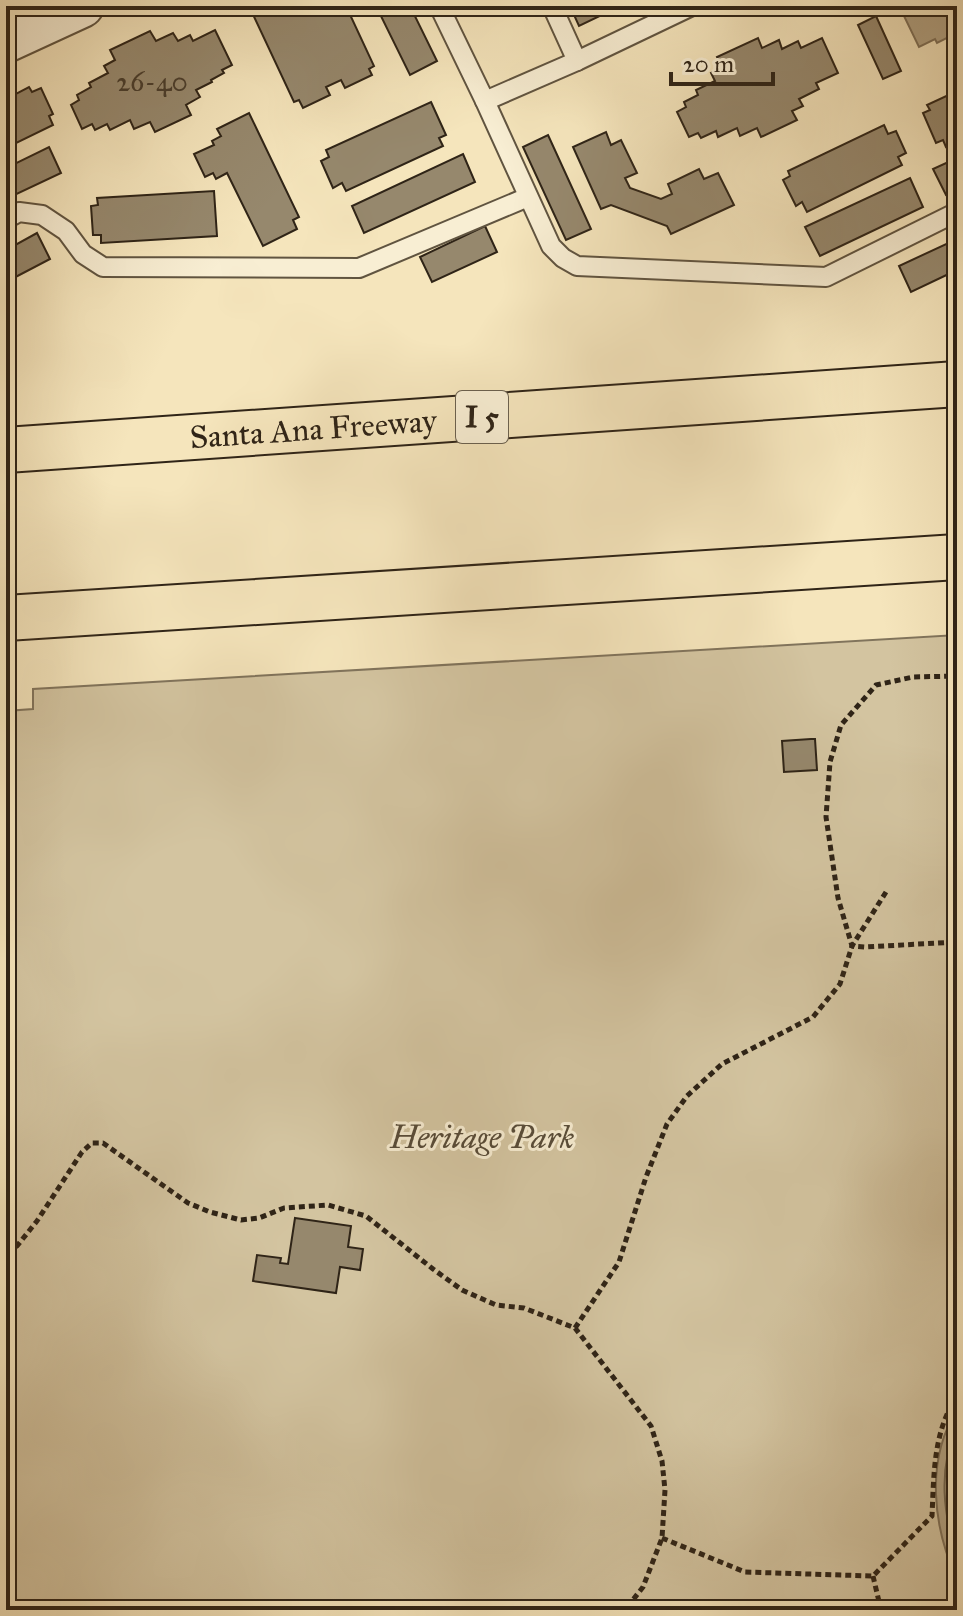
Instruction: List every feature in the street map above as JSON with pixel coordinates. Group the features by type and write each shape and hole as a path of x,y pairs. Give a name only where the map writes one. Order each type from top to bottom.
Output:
{"highway":[{"name":"Santa Ana Freeway","path":"6,450 957,384"},
{"path":"6,618 957,557"}],"street":[{"path":"6,41 82,6"}],"lane":[{"path":"439,6 551,246 577,266 826,277 957,212"},
{"path":"552,6 577,61"},
{"path":"485,101 692,6"},
{"path":"6,219 19,212 42,215 66,231 83,254 103,267 359,268 528,197"}],"path":[{"path":"852,946 838,898 826,817 830,762 841,725 876,685 913,677 957,676"},
{"path":"575,1328 619,1262 646,1177 667,1124 687,1096 722,1064 813,1017 840,984 852,946 886,892"},
{"path":"852,946 957,942"},
{"path":"6,1249 17,1246 37,1221 82,1152 92,1143 103,1143 188,1203 210,1212 241,1220 259,1218 284,1208 328,1205 366,1216 462,1290 496,1305 524,1308 575,1328 651,1426 662,1461 665,1490 662,1538 643,1587 625,1610"},
{"path":"662,1538 745,1572 873,1576 932,1516 935,1455 941,1428 957,1396"},
{"path":"873,1576 881,1610"}],"green space":[{"name":"Heritage Park","path":"957,635 957,1610 6,1610 6,711 33,709 33,689"}],"water":[{"path":"924,6 927,10 935,6 957,6 957,33 937,43 935,39 919,47 904,16"},
{"path":"957,1410 957,1579 942,1538 936,1494 940,1450"}],"building":[{"path":"249,6 346,6 374,66 369,69 372,75 345,88 341,80 326,87 330,95 303,108 299,100 294,102"},
{"path":"376,6 410,6 437,61 410,75"},
{"path":"570,6 603,6 606,13 579,26"},
{"path":"876,16 901,71 883,79 858,25"},
{"path":"215,30 232,65 222,70 224,73 212,82 196,90 200,97 186,105 191,115 155,132 150,122 134,129 130,120 110,130 107,124 95,130 92,124 82,129 71,105 79,100 77,95 91,87 89,83 108,73 104,66 115,60 110,50 150,31 156,41 173,33 178,41 190,35 193,41"},
{"path":"758,38 762,48 779,40 782,49 798,41 801,48 822,38 838,73 816,83 819,89 799,99 803,106 792,111 797,120 761,137 757,128 740,136 737,128 718,137 716,131 701,138 698,133 689,137 677,112 686,107 684,102 698,95 696,90 715,81 711,73 722,67 717,57"},
{"path":"29,87 32,92 41,88 53,114 49,116 53,125 6,148 6,99"},
{"path":"957,91 957,141 946,147 943,140 936,143 923,113 930,110 927,105"},
{"path":"431,102 446,135 439,138 443,146 346,191 342,183 333,188 321,161 329,157 326,150"},
{"path":"249,113 299,217 293,220 297,229 263,246 227,173 216,179 213,173 205,177 194,154 214,145 212,141 221,136 217,129"},
{"path":"884,125 888,134 896,131 906,153 898,157 902,165 807,212 802,202 796,206 783,180 790,176 788,171"},
{"path":"606,132 611,145 621,140 637,173 625,178 630,188 661,199 672,194 668,184 699,169 704,179 718,173 734,205 671,234 667,226 611,205 601,209 573,147"},
{"path":"548,135 591,229 566,240 523,147"},
{"path":"49,147 61,173 6,199 6,168"},
{"path":"463,154 475,182 364,233 352,206"},
{"path":"957,158 957,190 946,195 933,169"},
{"path":"910,178 923,207 820,256 805,227"},
{"path":"214,191 217,236 101,243 101,235 93,235 91,206 98,205 97,198"},
{"path":"485,226 497,252 432,282 420,257"},
{"path":"37,233 50,259 6,282 6,250"},
{"path":"957,239 957,270 911,292 899,266"},
{"path":"815,739 817,770 784,772 782,741"},
{"path":"295,1218 351,1226 348,1247 363,1249 360,1270 340,1267 336,1293 253,1281 257,1255 281,1258 280,1263 288,1264"}]}
